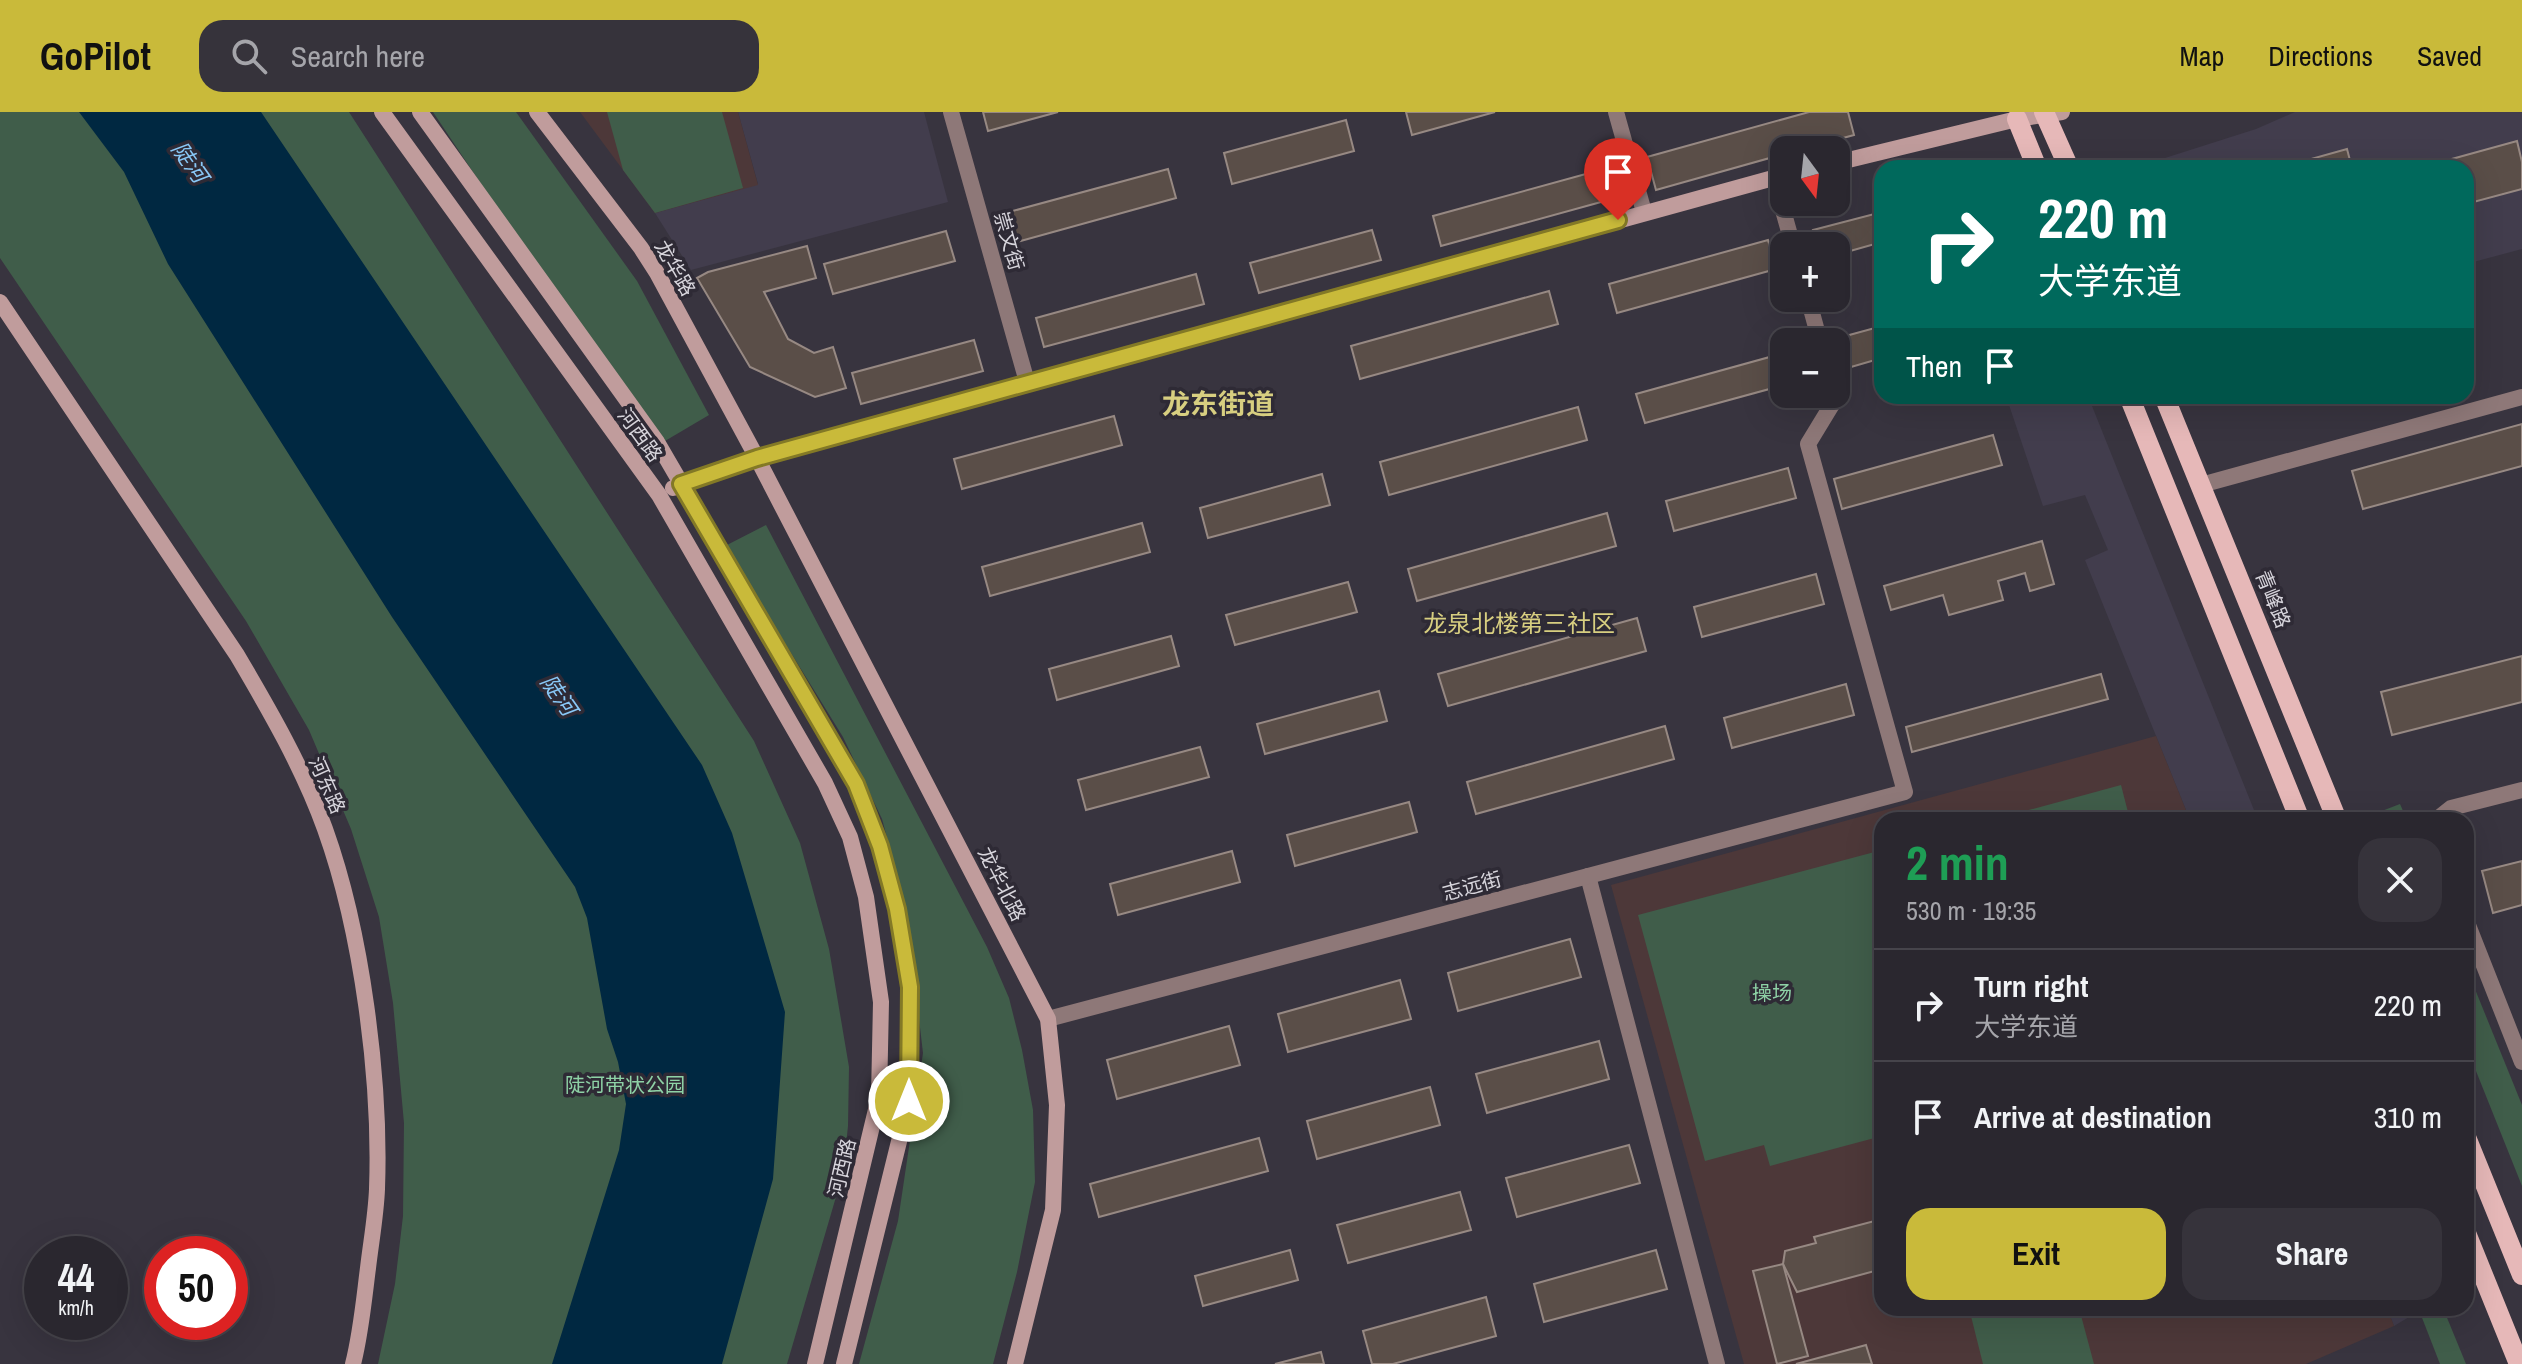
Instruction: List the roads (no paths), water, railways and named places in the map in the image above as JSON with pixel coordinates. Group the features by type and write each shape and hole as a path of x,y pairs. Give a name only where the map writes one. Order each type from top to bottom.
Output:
{"main road":[{"path":"2037,160 2040,114"},
{"path":"2040,114 2065,160"},
{"path":"2132,404 2297,812"},
{"name":"青峰路","path":"2167,404 2334,812"},
{"path":"2474,1157 2522,1275"},
{"path":"2474,1253 2519,1364"}],"street":[{"name":"河西路","path":"382,112 659,495 825,783 850,837 866,897 881,1002 879,1097 815,1364"},
{"name":"河西路","path":"420,112 657,442 856,784 880,846 897,909 910,987 909,1101 844,1364"},
{"name":"龙华路","path":"537,112 641,248 757,458"},
{"name":"崇文街","path":"951,112 1027,382"},
{"path":"1616,112 1644,212"},
{"path":"1850,160 2040,114"},
{"path":"659,495 681,484 757,458 1770,178"},
{"name":"河东路","path":"0,302 237,655 299,768 325,830 358,958 376,1117 377,1191 366,1288 353,1364"},
{"path":"2201,485 2522,397"},
{"name":"志远街","path":"1048,1019 1905,792 1808,444 1830,408"},
{"name":"龙华北路","path":"757,458 1048,1019 1057,1105 1053,1210 1015,1364"},
{"path":"2446,812 2451,808 2522,790"},
{"path":"1588,876 1717,1364"},
{"path":"2474,940 2522,1062"}],"water":[{"name":"陡河","path":"79,112 261,112 702,765 732,833 785,1012 773,1179 722,1364 552,1364 619,1150 626,1104 618,1062 607,1029 587,918 575,887 392,617 168,264 124,172"}],"district":[{"name":"龙东街道","path":"1218,404"},
{"name":"龙泉北楼第三社区","path":"1519,624"}],"park label":[{"name":"操场","path":"1772,993"},
{"name":"陡河带状公园","path":"625,1085"}]}
